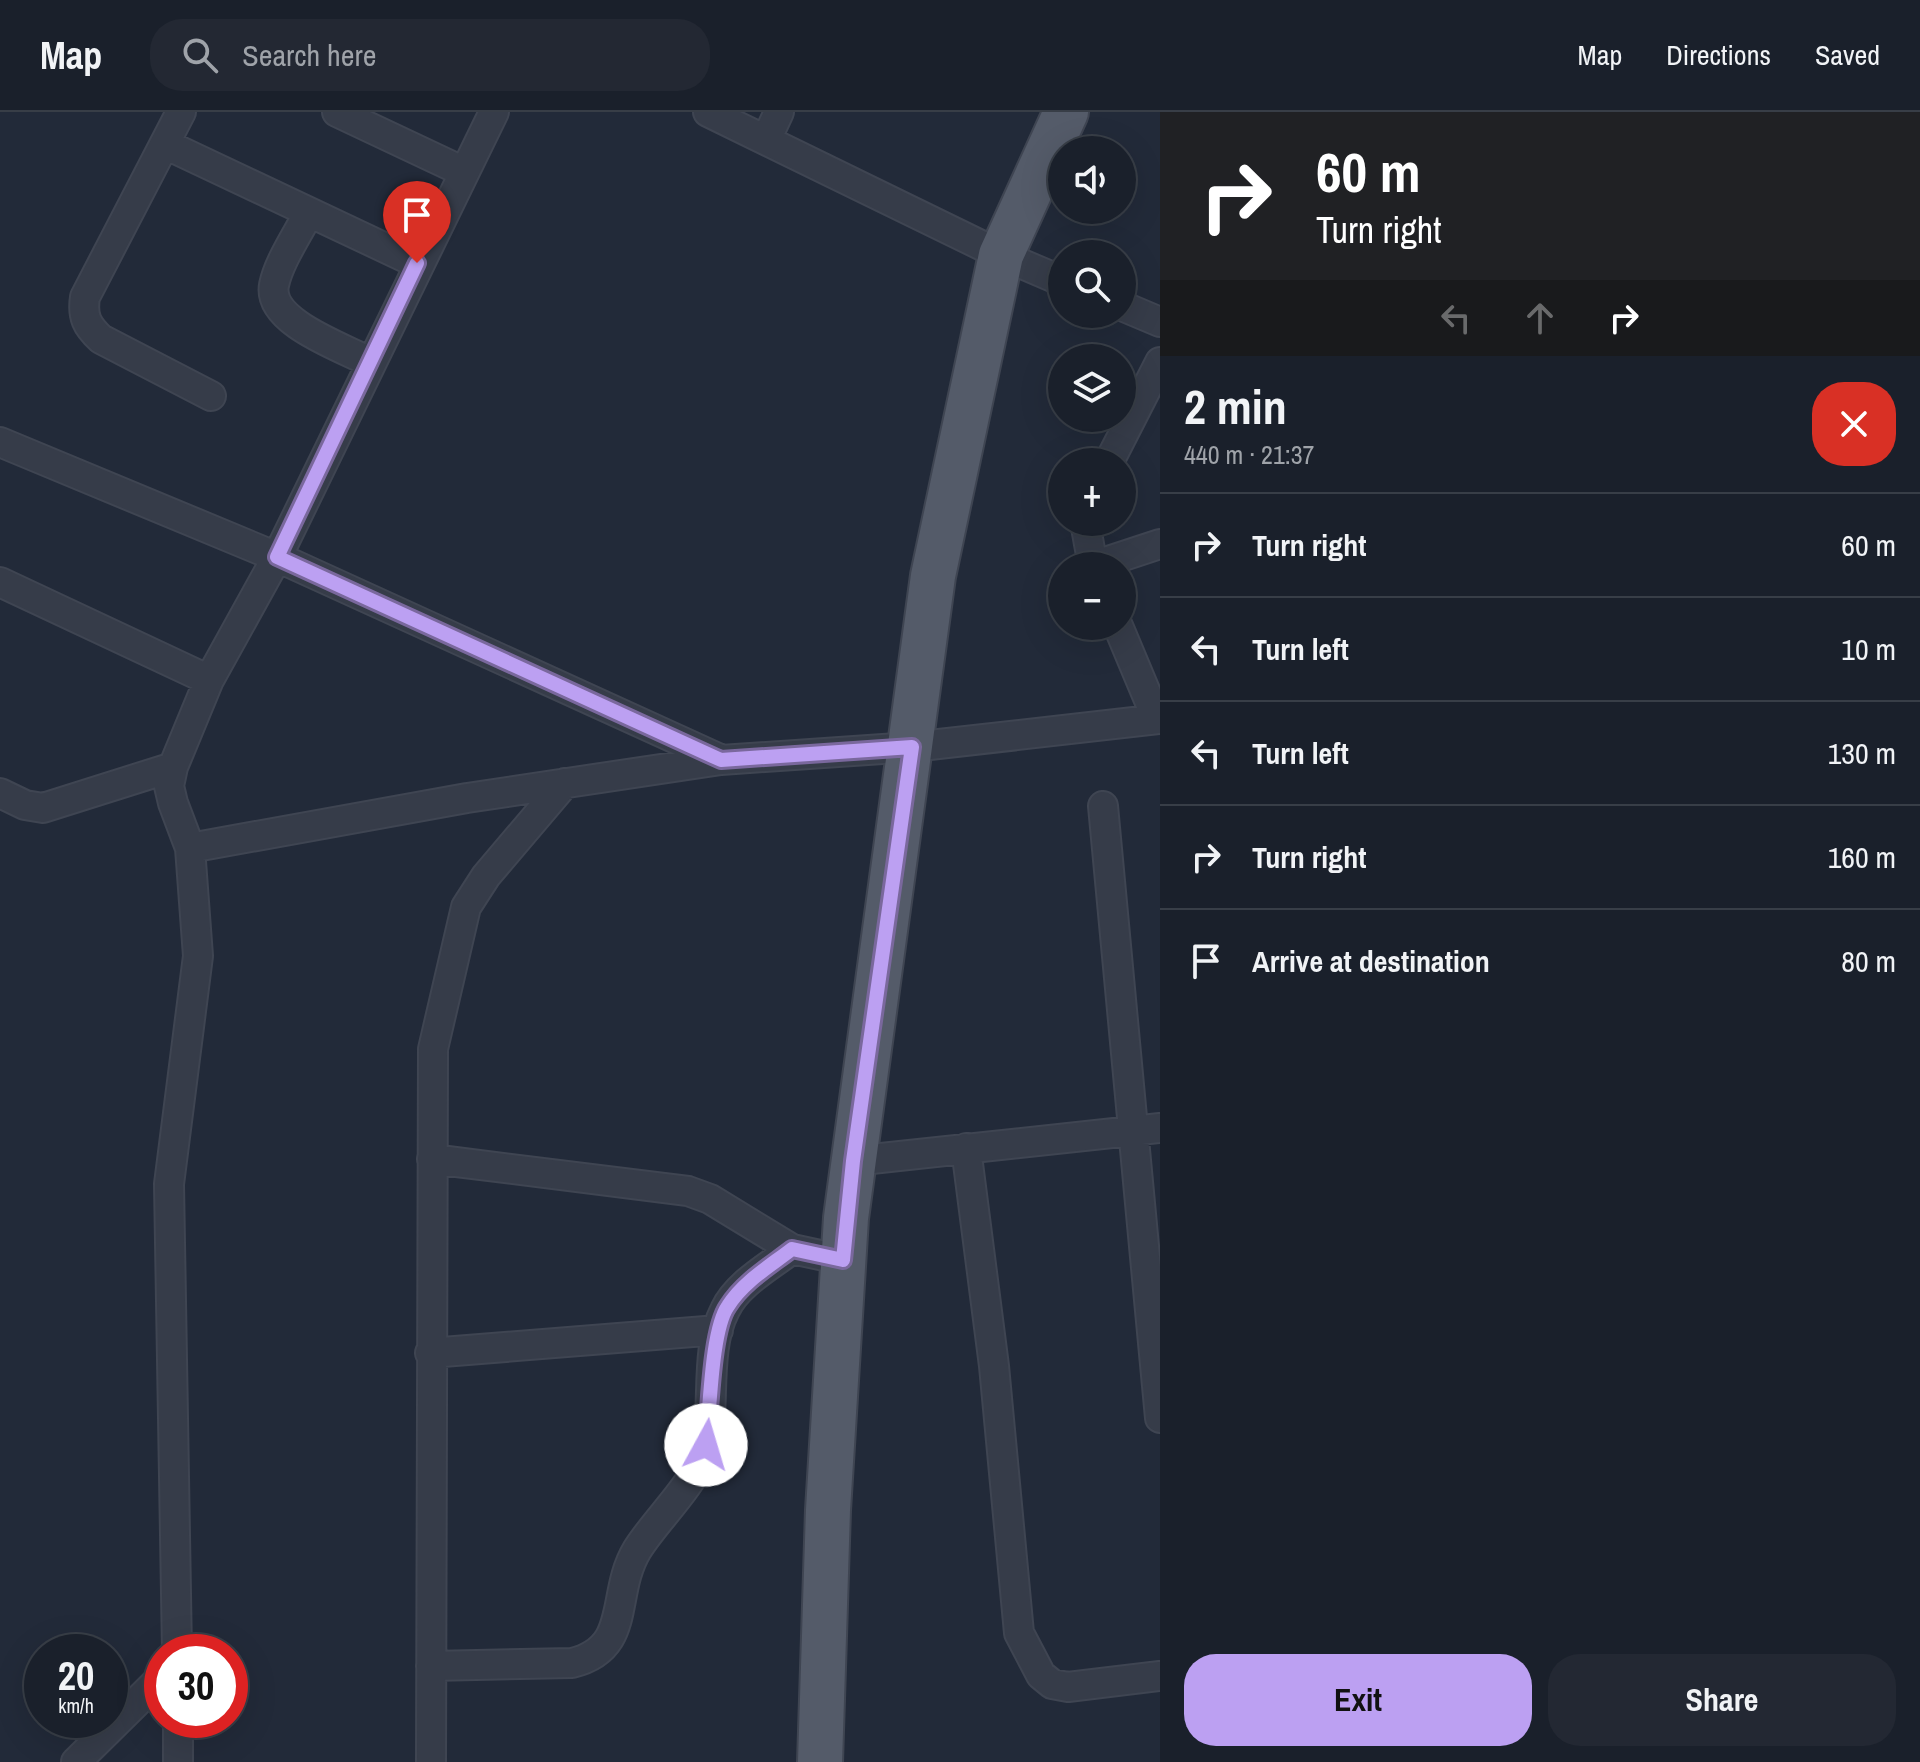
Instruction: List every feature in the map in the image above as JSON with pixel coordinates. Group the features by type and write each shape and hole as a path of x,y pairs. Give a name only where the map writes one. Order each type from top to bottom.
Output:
{"main road":[{"path":"820,1762 828,1510 843,1260 853,1161 933,576 1001,255 1066,112"}],"street":[{"path":"181,112 85,297 83,312 88,327 101,339 211,396"},
{"path":"337,112 462,171"},
{"path":"177,1634 169,1184 198,956 190,848 169,786 173,767 209,680 277,557 417,263 494,112"},
{"path":"708,112 1048,275"},
{"path":"766,140 779,112"},
{"path":"165,144 417,263"},
{"path":"309,212 274,284 274,302 284,317 370,362"},
{"path":"1136,312 1160,322"},
{"path":"1116,448 1160,362"},
{"path":"0,444 277,557 721,760"},
{"path":"1136,552 1160,544"},
{"path":"0,582 209,680"},
{"path":"190,848 565,783 721,760 912,747 1158,719 1124,640"},
{"path":"0,793 25,805 43,808 173,767"},
{"path":"431,1762 433,1049 466,907 480,883 565,783"},
{"path":"1103,806 1146,1129 1160,1418"},
{"path":"853,1161 1146,1129"},
{"path":"966,1148 994,1366 1019,1633 1041,1675 1052,1684 1068,1687 1160,1676"},
{"path":"432,1159 688,1191 710,1199 792,1249 843,1260"},
{"path":"431,1666 572,1663 593,1658 605,1648 613,1632 627,1570 637,1549 695,1470 706,1445 718,1330 725,1309 738,1292 792,1249"},
{"path":"430,1353 718,1330"},
{"path":"76,1762 144,1695"},
{"path":"178,1738 178,1762"}],"route":[{"path":"417,263 277,557 487,656 721,760 912,747 853,1161 843,1260 792,1249 738,1292 725,1309 718,1330 706,1445"}]}
